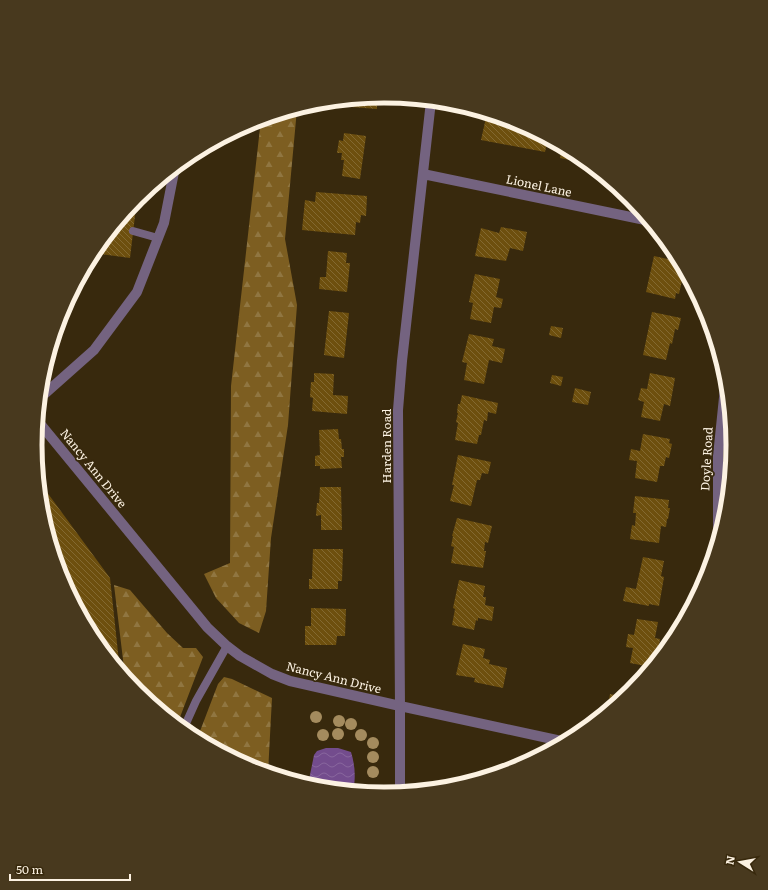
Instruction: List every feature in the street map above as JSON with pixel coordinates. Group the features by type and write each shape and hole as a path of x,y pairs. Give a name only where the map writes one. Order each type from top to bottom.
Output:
{"street":[{"name":"Harden Road","path":"400,786 398,410 402,361 430,106"},
{"name":"Lionel Lane","path":"423,174 640,219"},
{"path":"46,392 94,350 137,292 164,223 173,176"},
{"name":"Doyle Road","path":"718,516 718,456 723,404"},
{"name":"Nancy Ann Drive","path":"43,426 207,627 227,646 254,665 290,681 557,740"}],"lane":[{"path":"133,231 158,238"},
{"path":"186,723 200,694 227,646"}],"green space":[{"path":"296,115 285,239 297,305 288,425 271,538 266,611 259,633 239,623 216,598 204,574 230,563 231,386 260,126"},
{"path":"114,585 130,590 167,633 183,648 196,648 203,657 179,719 142,687 124,666"},
{"path":"224,677 232,679 272,698 268,767 233,752 199,732 218,684"}],"water":[{"path":"326,748 338,748 351,752 355,772 354,785 309,778 314,755 317,751"}],"building":[{"path":"377,103 377,109 351,107 351,105"},
{"path":"486,119 515,129 547,144 545,152 481,140"},
{"path":"344,133 366,136 360,179 342,176 344,160 341,160 342,153 337,153 339,140 343,141"},
{"path":"561,153 574,161 560,158"},
{"path":"316,192 367,196 366,216 361,215 360,223 356,222 355,235 302,230 305,200 315,202"},
{"path":"136,210 130,258 101,254"},
{"path":"501,227 527,232 523,251 510,248 506,261 475,256 481,228 499,233"},
{"path":"328,251 347,253 346,263 350,263 347,292 319,289 320,277 326,277"},
{"path":"654,256 671,260 671,263 673,264 679,272 678,275 681,276 682,278 679,294 676,293 675,299 646,292"},
{"path":"475,274 500,279 496,297 503,299 501,308 494,307 491,323 470,319 473,303 469,302"},
{"path":"329,311 349,313 344,358 324,355"},
{"path":"652,312 681,318 678,330 675,329 672,344 670,343 666,360 643,355"},
{"path":"551,326 563,328 561,338 549,335"},
{"path":"469,334 494,339 492,346 505,349 502,363 489,360 484,384 464,380 467,363 462,362"},
{"path":"314,373 334,374 333,395 348,396 347,414 312,411 313,398 310,397 311,382 314,382"},
{"path":"650,373 675,378 670,406 664,404 660,421 641,417 644,402 638,400 641,388 647,389"},
{"path":"552,375 563,377 561,386 550,383"},
{"path":"575,388 591,392 588,405 572,402"},
{"path":"462,395 498,403 496,414 488,412 487,421 484,420 481,435 479,435 477,444 455,440 458,423 456,422 458,404 460,404"},
{"path":"338,429 342,449 344,449 344,457 341,457 342,468 320,469 320,466 315,466 315,456 320,455 319,430"},
{"path":"643,434 670,439 669,443 672,444 669,458 666,457 664,466 660,466 657,482 635,478 637,461 629,460 631,449 640,451"},
{"path":"458,455 491,462 488,474 482,473 480,480 477,480 471,506 450,501"},
{"path":"320,487 341,487 342,530 321,530 321,515 316,516"},
{"path":"45,489 110,578 119,660 88,616 68,576 54,534"},
{"path":"635,496 669,500 668,508 670,508 668,519 666,527 661,526 659,543 630,539 632,525 635,526 636,513 633,513"},
{"path":"457,518 492,526 488,543 485,542 484,551 486,551 483,568 451,563 454,547 451,546 452,536"},
{"path":"313,549 343,549 342,581 338,581 338,589 309,589 309,579 312,579"},
{"path":"643,557 664,561 661,576 664,577 659,606 649,604 649,606 623,601 626,587 636,589"},
{"path":"459,580 485,586 483,597 486,597 485,605 494,607 492,621 478,618 478,621 476,620 474,630 452,625 455,609 453,608"},
{"path":"311,608 346,609 345,636 337,636 336,645 305,645 305,626 311,626"},
{"path":"637,619 658,622 655,638 660,639 659,648 644,666 630,663 633,648 626,647 628,634 634,635"},
{"path":"463,644 485,649 483,658 490,660 489,664 507,668 503,688 474,682 475,678 456,675"},
{"path":"610,694 617,695 609,702"}]}
